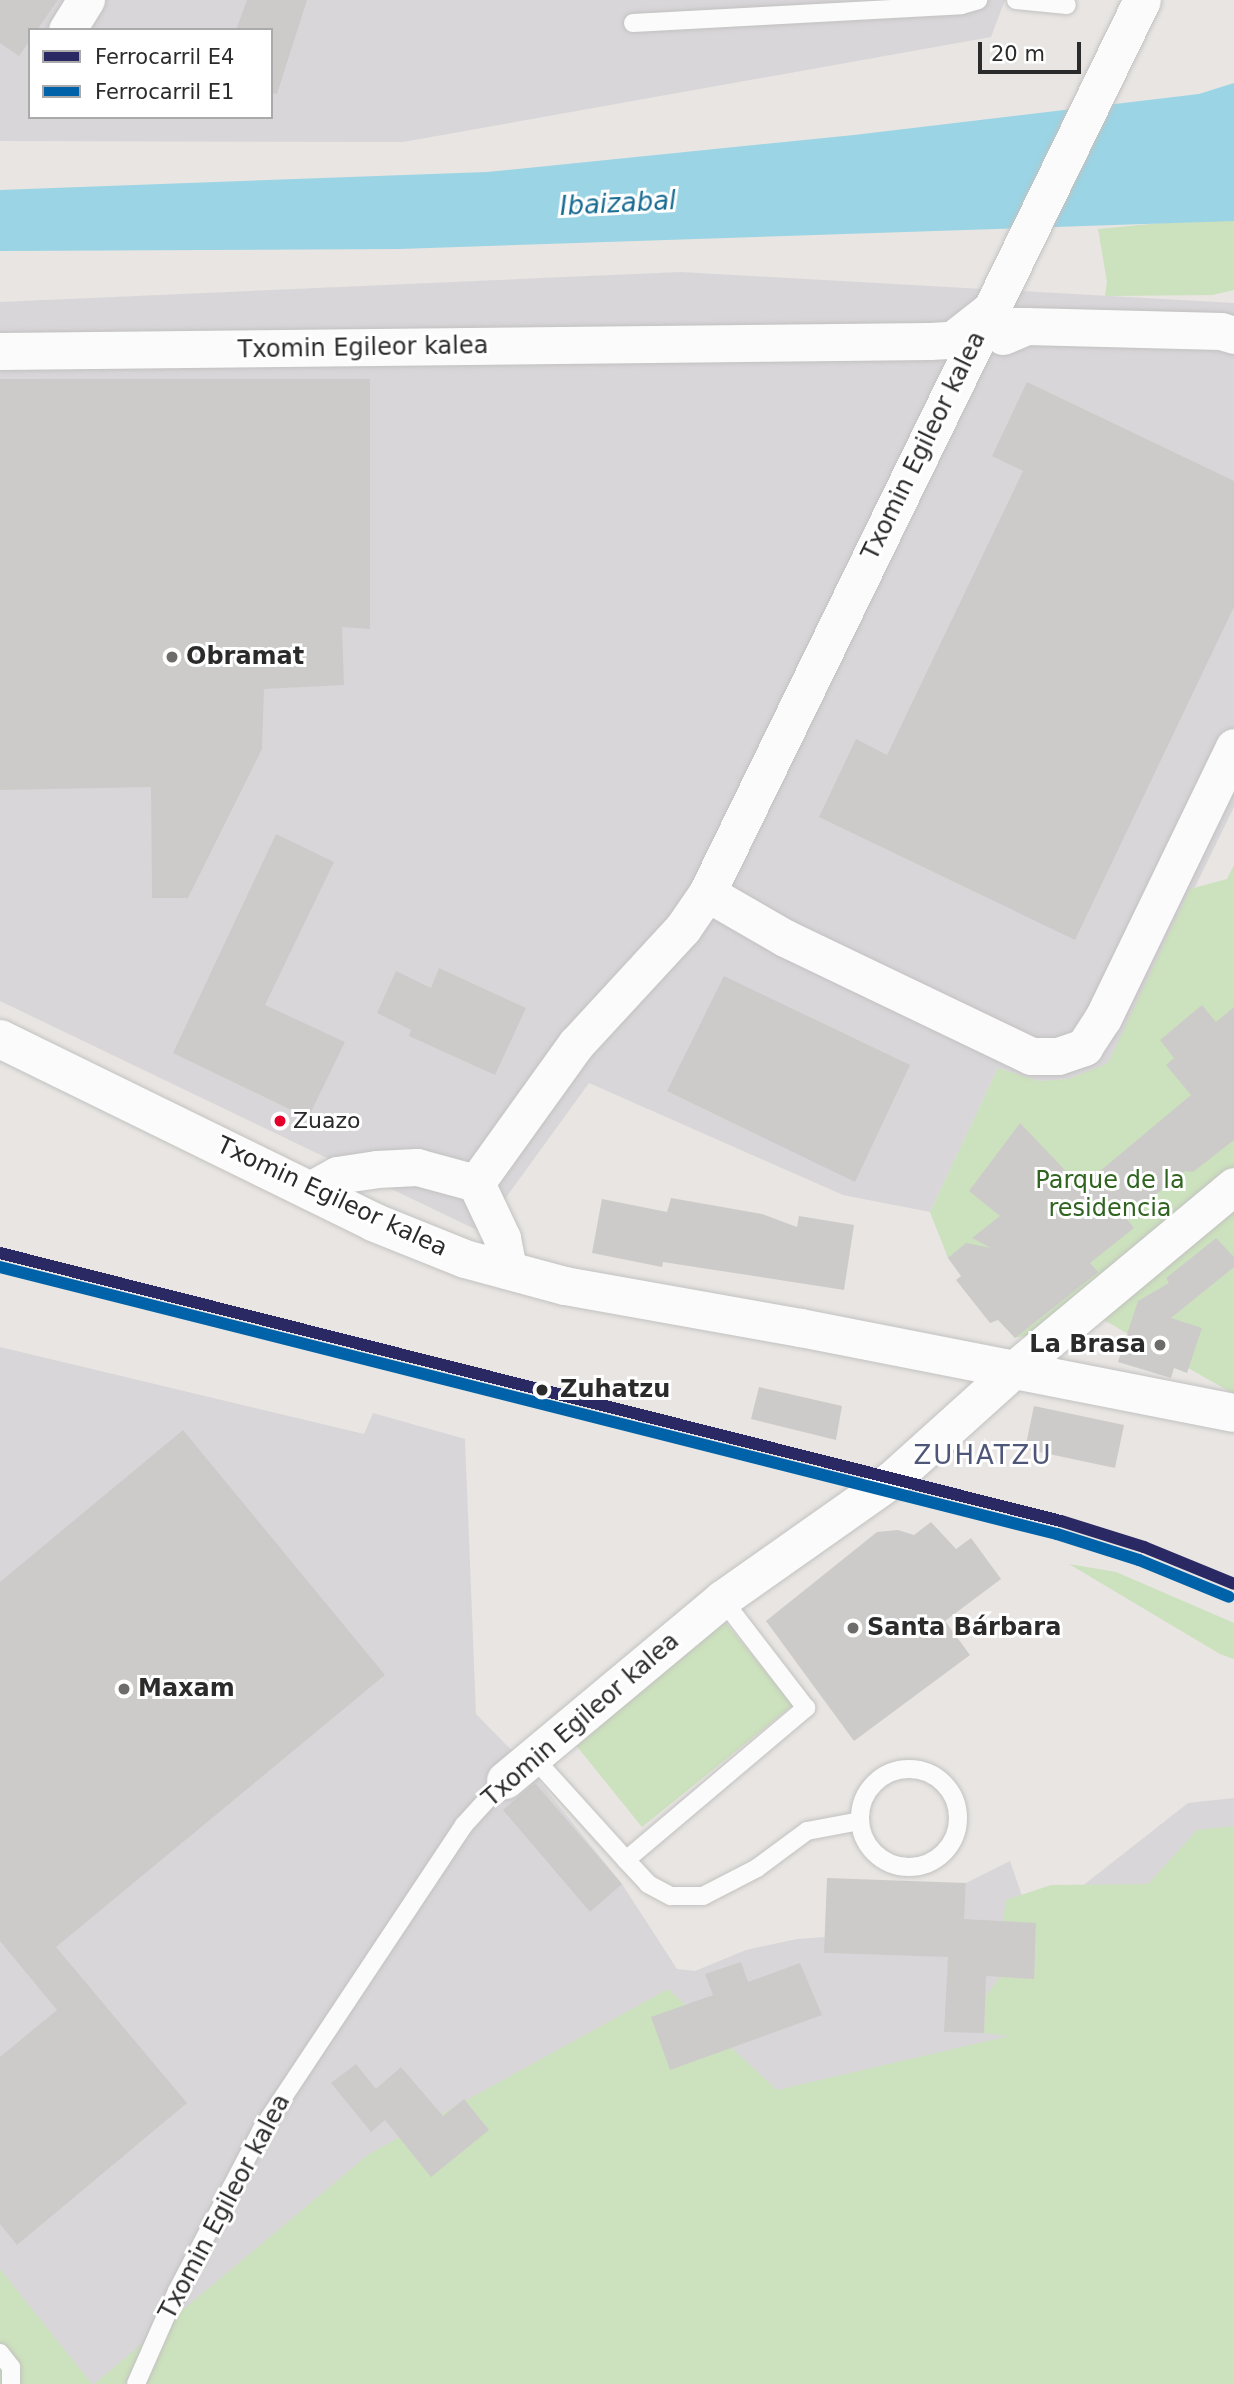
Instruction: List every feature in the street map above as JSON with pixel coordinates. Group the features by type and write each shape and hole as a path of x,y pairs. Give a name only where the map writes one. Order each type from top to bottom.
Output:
{"street":[{"path":"68,28 86,0"},
{"name":"Txomin Egileor kalea","path":"476,1183 576,1044 683,928 707,893 1142,0"},
{"path":"989,312 996,322 1006,326 1026,326"},
{"name":"Txomin Egileor kalea","path":"0,351 952,340 989,312"},
{"name":"Txomin Egileor kalea","path":"964,369 1000,337 1026,326 1221,331 1234,335"},
{"path":"894,341 933,352 964,369"},
{"path":"707,893 785,938 1031,1056 1058,1056 1084,1047 1103,1018 1234,747"},
{"name":"Txomin Egileor kalea","path":"0,1039 312,1189 373,1222 465,1259 565,1286 801,1328 1234,1413"},
{"path":"312,1189 337,1175 417,1167 476,1183 502,1238 508,1270"},
{"path":"1012,1371 1234,1186"},
{"name":"Txomin Egileor kalea","path":"505,1780 722,1599 891,1480 1012,1371"}],"lane":[{"path":"634,23 962,5 978,0"},
{"path":"1016,0 1066,5"},
{"path":"626,1860 806,1708 722,1599"},
{"path":"533,1756 648,1884 671,1896 703,1896 757,1868 807,1831 860,1821"},
{"path":"915,1769 931,1773 945,1783 955,1797 959,1813 958,1829 953,1843 943,1856 929,1865 914,1868 898,1867 883,1860 863,1836 860,1821 862,1804 869,1788 882,1777 897,1770 915,1769"},
{"name":"Txomin Egileor kalea","path":"136,2384 177,2291 262,2129 464,1825 505,1780"},
{"path":"0,2353 11,2367 11,2384"}],"shaded area":[{"path":"0,0 1005,0 991,37 403,142 0,141"},
{"path":"681,272 1234,303 1234,807 1109,1063 1069,1079 1039,1081 998,1068 930,1212 843,1195 589,1083 481,1232 0,1001 0,302"},
{"path":"0,1347 364,1434 373,1413 465,1439 476,1714 525,1764 622,1884 677,1969 695,1971 746,1950 797,1939 825,1937 825,1953 961,1957 966,1883 1010,1861 1027,1910 1053,1909 1188,1803 1234,1798 1234,2384 0,2384"}],"green space":[{"path":"1234,216 1234,290 1212,295 1105,296 1107,282 1098,229"},
{"name":"Parque de la residencia","path":"1234,865 1234,1394 1102,1319 1015,1338 948,1258 930,1212 998,1068 1039,1081 1069,1079 1108,1063 1190,889 1227,879"},
{"path":"1069,1564 1116,1572 1234,1623 1234,1659 1220,1654"},
{"path":"725,1622 793,1705 642,1827 575,1744"},
{"path":"1234,1826 1234,2384 94,2384 369,2154 668,1989 777,2090 1009,2036 984,2033 985,1997 1000,1977 1034,1979 1036,1924 1003,1921 1006,1900 1051,1885 1148,1884 1197,1830"},
{"path":"0,2269 92,2384 0,2384"}],"water":[{"name":"Ibaizabal","path":"1234,83 1234,221 399,249 0,251 0,190 487,172 854,135 1199,94"}],"building":[{"path":"0,0 58,0 38,28 28,28 28,43 19,56 0,43"},
{"path":"247,0 307,0 277,94 273,93 273,28 237,28"},
{"name":"Obramat","path":"0,379 370,379 370,629 342,627 344,685 264,689 262,749 188,898 152,898 151,787 0,790"},
{"path":"1027,382 1234,481 1234,607 1075,940 819,817 856,739 887,755 1023,471 992,456"},
{"path":"276,834 334,862 265,1005 345,1042 308,1118 173,1053"},
{"path":"439,968 526,1008 495,1075 409,1036 411,1030 377,1013 396,971 431,988"},
{"path":"724,976 910,1065 855,1182 667,1091"},
{"path":"1202,1005 1216,1022 1234,1007 1234,1140 1193,1172 1185,1171 1126,1218 1134,1228 1090,1263 1098,1272 1015,1338 998,1320 990,1323 956,1280 961,1276 948,1258 966,1243 991,1248 972,1238 1000,1216 969,1191 1020,1123 1081,1187 1191,1095 1166,1065 1174,1058 1160,1040"},
{"path":"671,1198 762,1214 797,1227 799,1216 854,1225 844,1290 663,1262 662,1267 592,1253 602,1199 667,1212"},
{"path":"1216,1238 1234,1257 1234,1267 1171,1318 1202,1328 1187,1373 1174,1368 1171,1378 1118,1362 1138,1301 1169,1283 1166,1278"},
{"path":"759,1387 842,1406 836,1440 751,1419"},
{"path":"1034,1406 1124,1425 1115,1468 1025,1449"},
{"path":"183,1430 385,1675 56,1947 187,2103 17,2245 0,2224 0,2057 57,2010 0,1941 0,1582"},
{"name":"Santa Bárbara","path":"931,1522 956,1549 971,1538 1001,1579 945,1621 970,1655 854,1741 766,1621 877,1532 898,1530 914,1535"},
{"path":"535,1783 622,1884 590,1912 503,1810"},
{"path":"827,1878 966,1883 964,1919 1036,1923 1034,1979 986,1976 984,2033 944,2032 948,1957 824,1953"},
{"path":"741,1962 748,1982 800,1963 822,2015 670,2070 651,2017 713,1995 705,1974"},
{"path":"356,2064 376,2089 401,2067 443,2116 464,2099 489,2130 431,2177 385,2120 371,2132 331,2083"}],"rail line":[{"name":"E4","path":"0,1253 1061,1521 1144,1547 1234,1584"},
{"name":"E1","path":"0,1267 1057,1534 1139,1560 1229,1597"}],"place":[{"name":"Obramat","path":"172,657"},
{"name":"Zuazo","path":"280,1121"},
{"name":"La Brasa","path":"1160,1345"},
{"name":"Zuhatzu","path":"542,1390"},
{"name":"Santa Bárbara","path":"853,1628"},
{"name":"Maxam","path":"124,1689"}],"district":[{"name":"ZUHATZU","path":"983,1456"}]}
